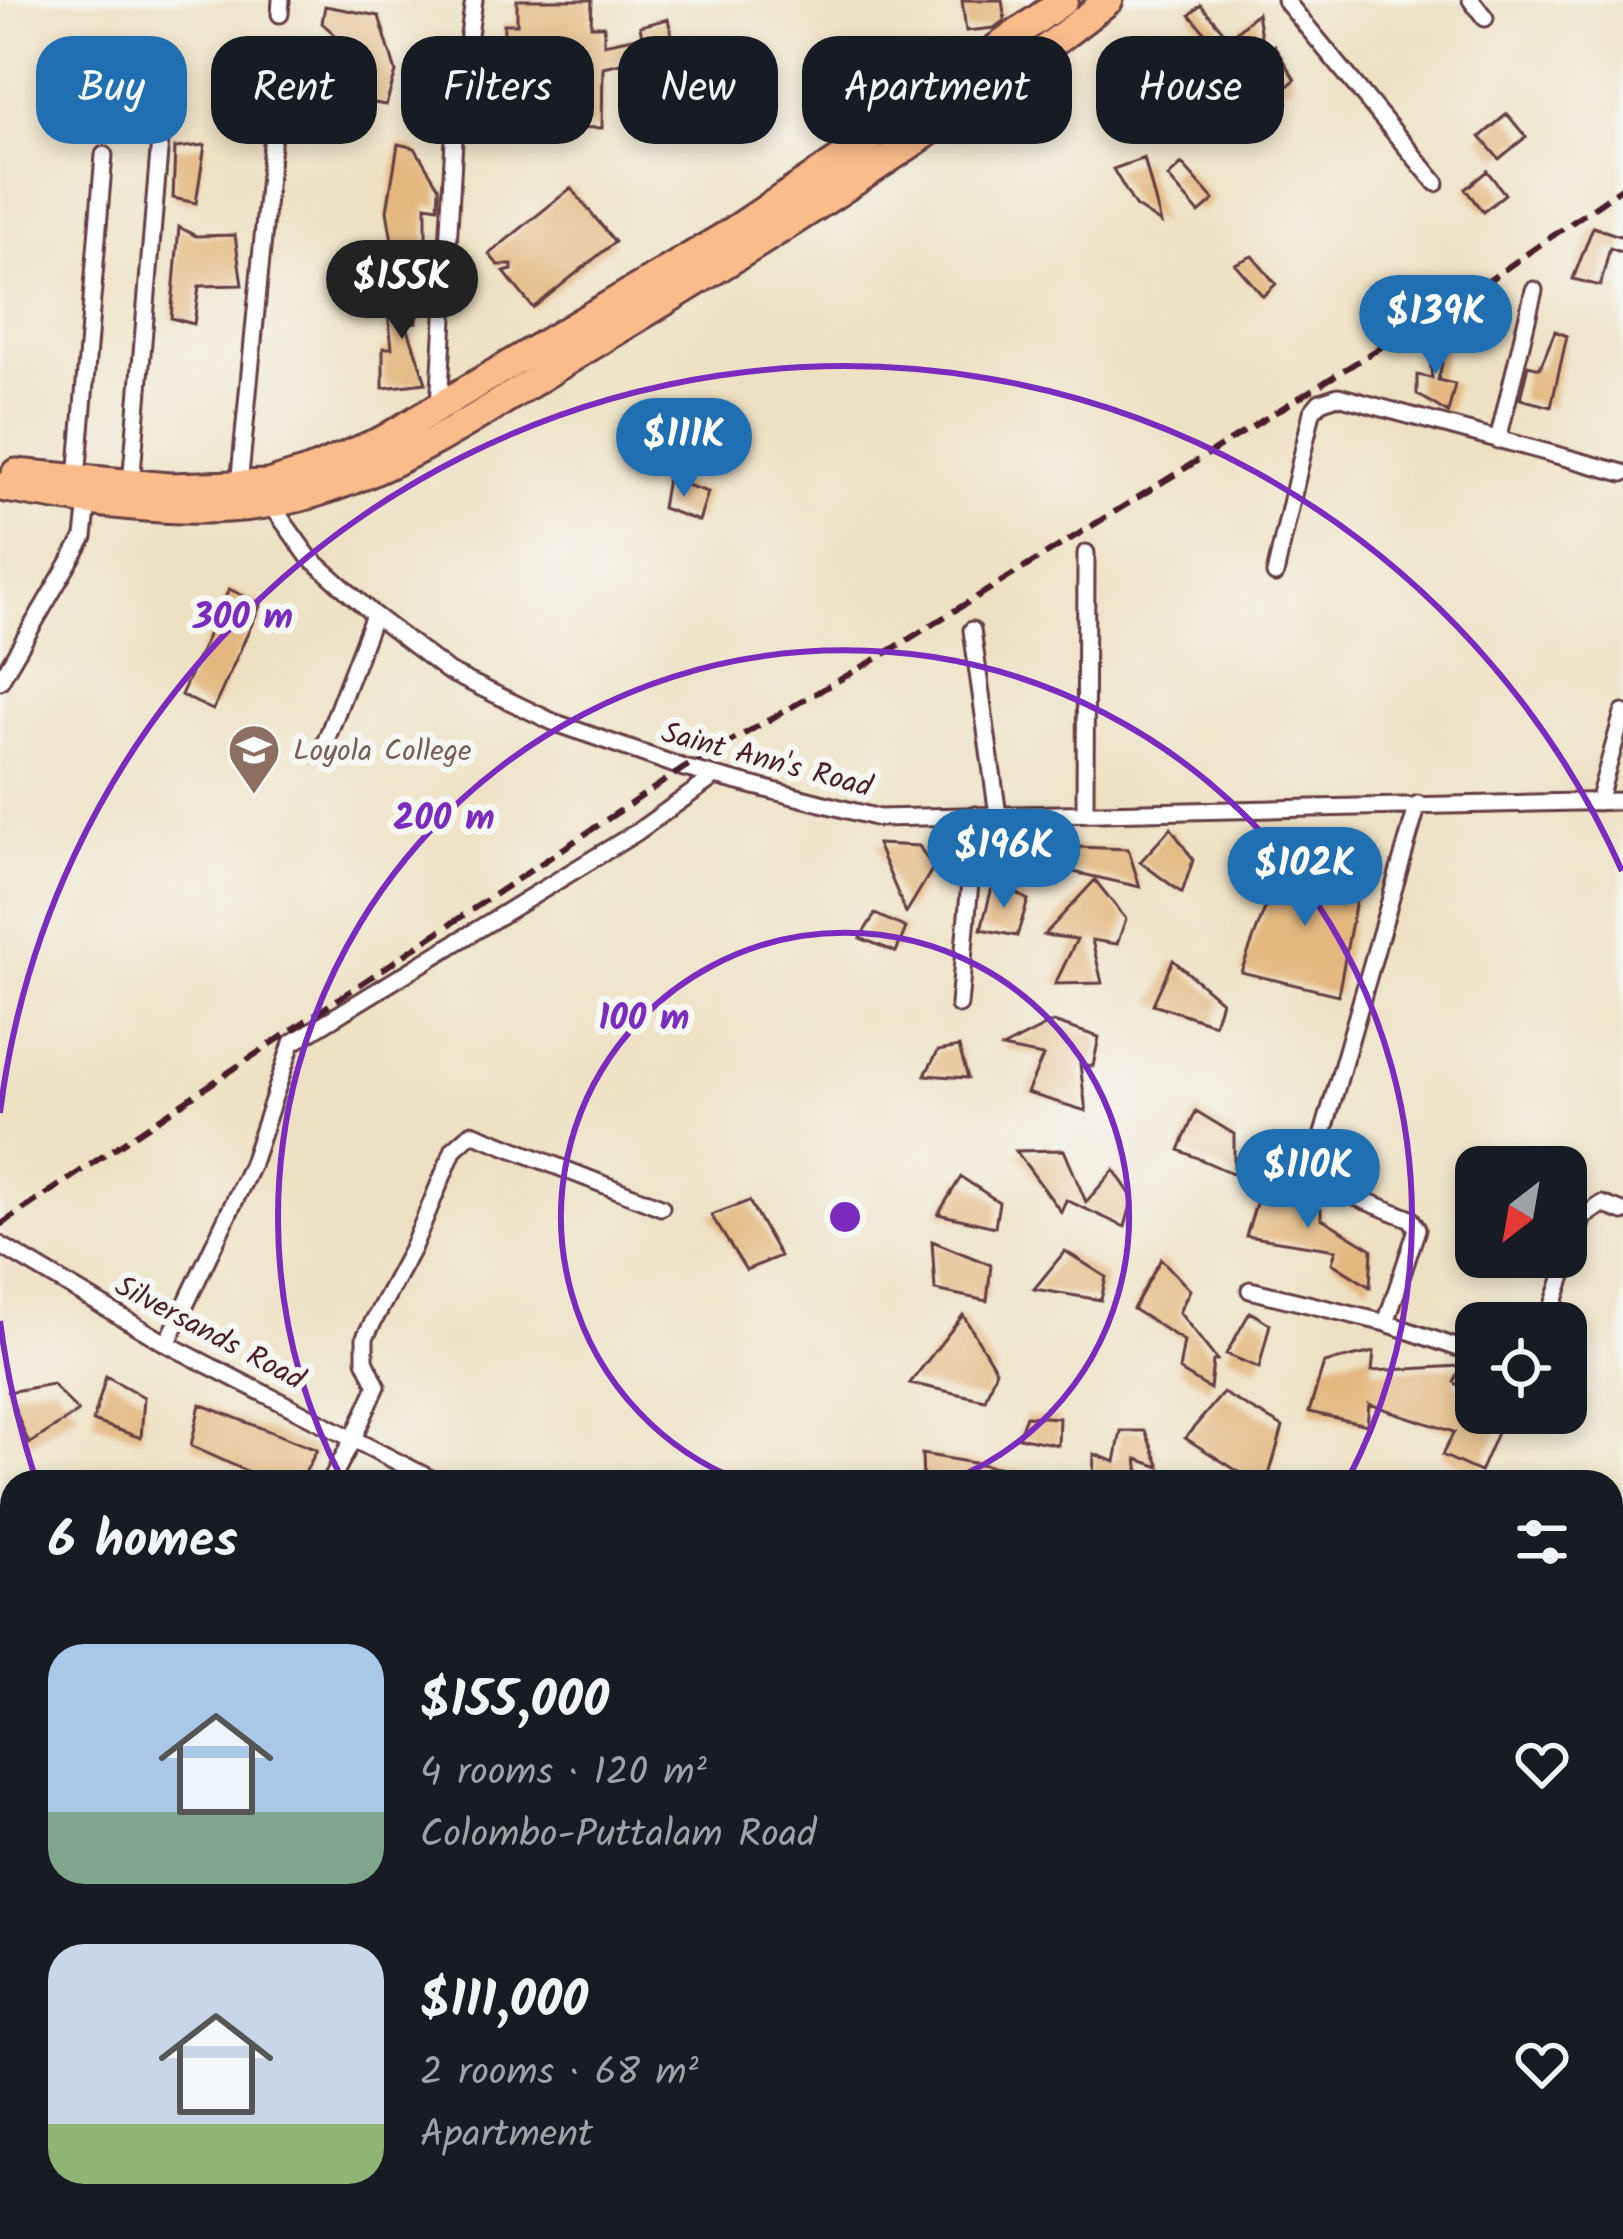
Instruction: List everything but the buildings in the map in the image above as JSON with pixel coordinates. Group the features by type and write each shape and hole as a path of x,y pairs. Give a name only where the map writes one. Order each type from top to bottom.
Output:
{"highway":[{"path":"1062,36 1109,0"},
{"path":"0,472 194,509 235,509 256,491 365,448 439,407 727,235 844,157 1049,5"},
{"path":"0,487 82,490 131,484 315,493 379,468 458,426 758,243 904,144"}],"street":[{"path":"439,407 454,140 474,0"},
{"path":"1285,0 1436,183"},
{"path":"1471,0 1485,18"},
{"path":"1049,5 1052,36"},
{"path":"131,484 160,144"},
{"path":"256,491 274,144"},
{"path":"0,681 84,537 82,490 104,155"},
{"path":"1498,440 1534,290"},
{"path":"1275,574 1312,412 1320,402 1347,396 1623,473"},
{"name":"Saint Ann's Road","path":"256,491 308,556 449,672 532,712 714,777 879,818 1623,801"},
{"path":"1085,812 1087,553"},
{"path":"320,756 374,614"},
{"path":"972,630 998,814"},
{"path":"1598,802 1623,713"},
{"path":"167,1344 251,1166 292,1042 637,832 714,777"},
{"path":"1385,1323 1417,1229 1411,1219 1310,1179 1418,804"},
{"path":"959,1005 976,815"},
{"path":"336,1470 377,1386 365,1360 365,1337 412,1249 454,1149 472,1133 662,1207"},
{"path":"1554,1302 1582,1217 1602,1204 1623,1212"},
{"name":"Silversands Road","path":"0,1244 167,1344 414,1470"},
{"path":"1250,1290 1385,1323 1455,1347"}],"railway":[{"path":"0,1225 684,768 878,658 1488,281 1623,187"}],"place":[{"name":"Loyola College","path":"254,796"}]}
